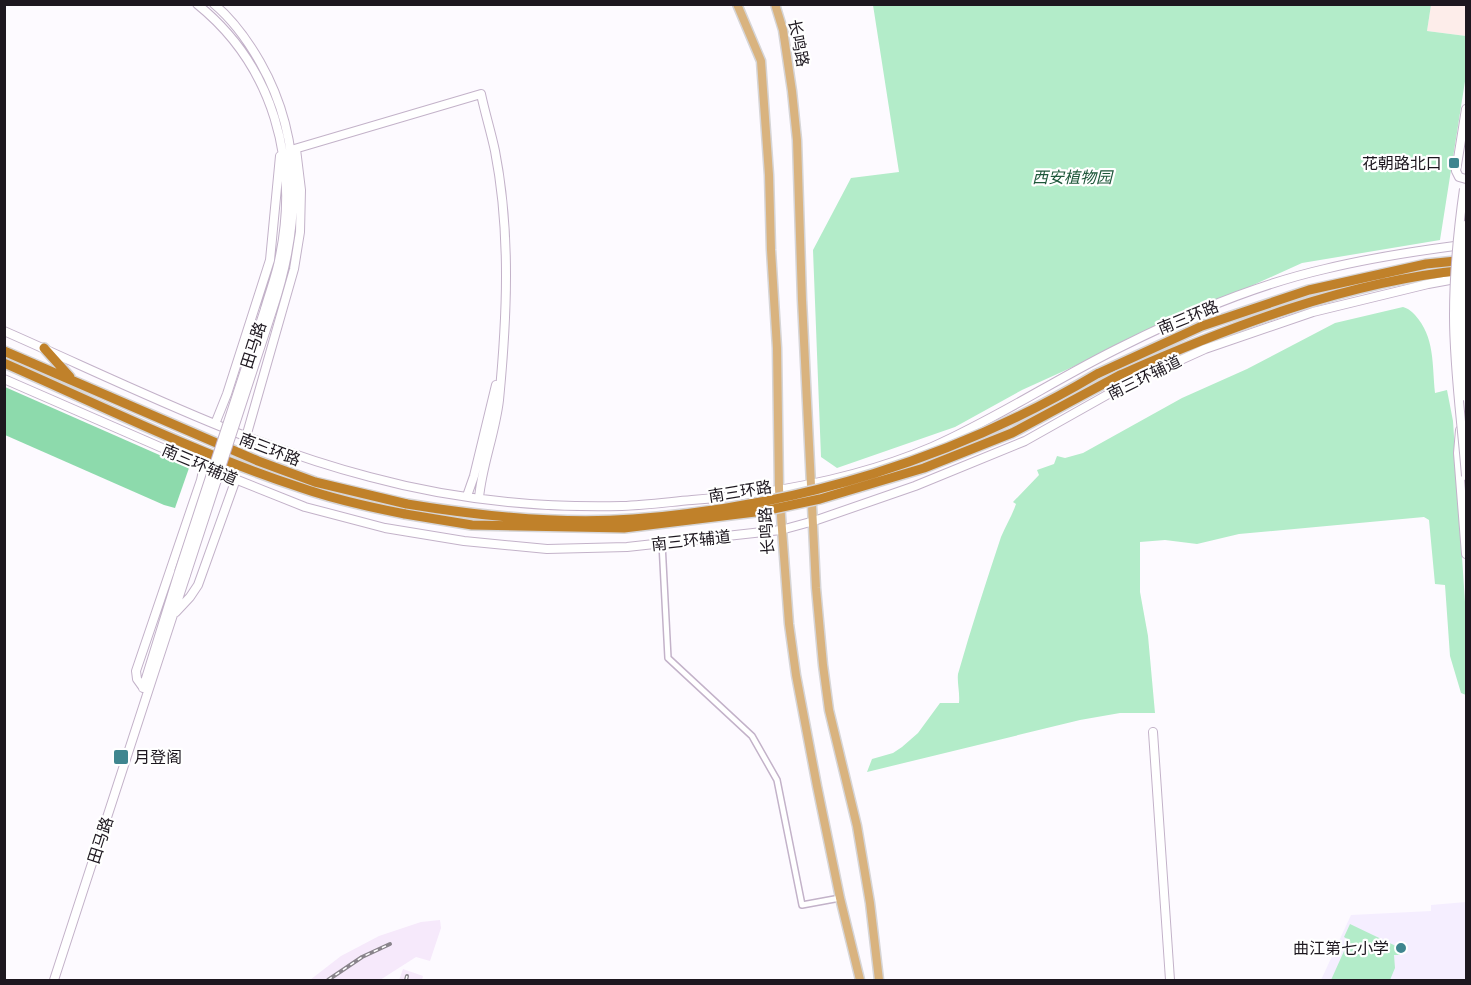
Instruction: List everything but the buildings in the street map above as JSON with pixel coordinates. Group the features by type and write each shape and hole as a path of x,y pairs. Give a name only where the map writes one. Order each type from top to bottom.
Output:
{"highway":[{"name":"南三环路","path":"4,351 225,447 306,479 357,494 457,512 551,519 609,520 715,511 781,500 889,470 972,439 1053,400 1097,374 1202,326 1309,290 1426,264 1467,260"},
{"name":"南三环路","path":"4,363 233,463 299,487 353,503 472,525 624,528 764,511 820,499 924,468 1012,433 1120,375 1203,338 1309,302 1427,274 1461,276"},
{"path":"44,348 74,381"}],"main road":[{"name":"田马路","path":"198,4 212,16 242,51 267,95 282,143 286,175 284,220 280,256 268,310"},
{"name":"田马路","path":"144,699 142,686 182,574 289,251 293,212 293,150 275,88 250,44 214,4"},
{"name":"长鸣路","path":"737,4 761,61 777,348 778,489 789,624 796,675 840,898 860,981"},
{"name":"长鸣路","path":"775,4 784,40 797,140 800,257 816,588 823,665 829,710 864,870 879,981"},
{"path":"246,437 294,269 300,232 301,190 293,150 481,93 495,152 504,231 506,307 498,402 493,434 480,480 479,498"},
{"path":"1467,109 1456,171 1459,177 1467,178"},
{"path":"215,424 228,394 270,260 282,143"},
{"path":"1464,189 1455,256 1454,319 1457,382 1467,476"},
{"path":"1467,225 1460,291 1460,326 1467,397"},
{"path":"4,331 246,437 369,477 411,487 479,498 581,506 624,506 724,498 811,483 892,462 932,447 1120,347 1216,304 1256,289 1334,267 1467,245"},
{"path":"1461,276 1467,378"},
{"path":"1461,276 1454,387 1460,428 1458,453 1467,554"},
{"name":"南三环辅道","path":"4,379 204,466 316,510 385,528 464,541 547,549 627,547 781,530 814,521 915,486 1024,441 1121,387 1205,349 1313,312 1461,276"},
{"path":"467,496 501,370"},
{"path":"142,686 137,679 136,671 204,466"},
{"path":"175,613 198,585 236,479"},
{"name":"田马路","path":"54,981 144,699 175,613 182,574"},
{"path":"1153,732 1170,981"}],"street":[{"path":"662,543 668,658 752,736 777,780 802,905 840,898"}],"shaded area":[{"path":"1431,5 1466,5 1466,36 1427,31"},
{"name":"曲江第七小学","path":"1466,902 1466,980 1321,980 1351,915 1431,911 1431,905"},
{"path":"440,920 441,928 430,961 416,957 380,980 310,980 341,956 379,936 421,922"},
{"path":"403,969 423,976 422,980 399,980"}],"green space":[{"name":"西安植物园","path":"873,5 1431,5 1427,31 1466,36 1466,75 1440,240 1302,263 1022,390 955,427 837,468 821,457 813,250 851,178 899,172"},
{"path":"1403,307 1415,315 1426,332 1431,351 1435,393 1447,390 1453,421 1466,617 1466,695 1461,693 1450,656 1445,585 1435,584 1429,520 1424,517 1239,534 1197,544 1165,540 1140,542 1140,592 1148,636 1155,713 1120,713 1080,720 867,772 872,759 893,753 918,733 940,703 959,703 958,674 1001,537 1013,513 1016,504 1013,502 1039,475 1037,470 1054,464 1057,456 1065,458 1083,453 1182,398 1247,369 1335,323"},
{"path":"5,387 189,468 175,508 5,435"},
{"path":"1350,924 1398,947 1400,955 1394,955 1395,968 1390,980 1331,980 1349,940 1344,937"}],"railway":[{"path":"328,980 362,957 390,944"},
{"path":"406,980 407,976"}],"place":[{"name":"花朝路北口","path":"1454,163"},
{"name":"月登阁","path":"121,757"},
{"name":"曲江第七小学","path":"1401,948"}]}
